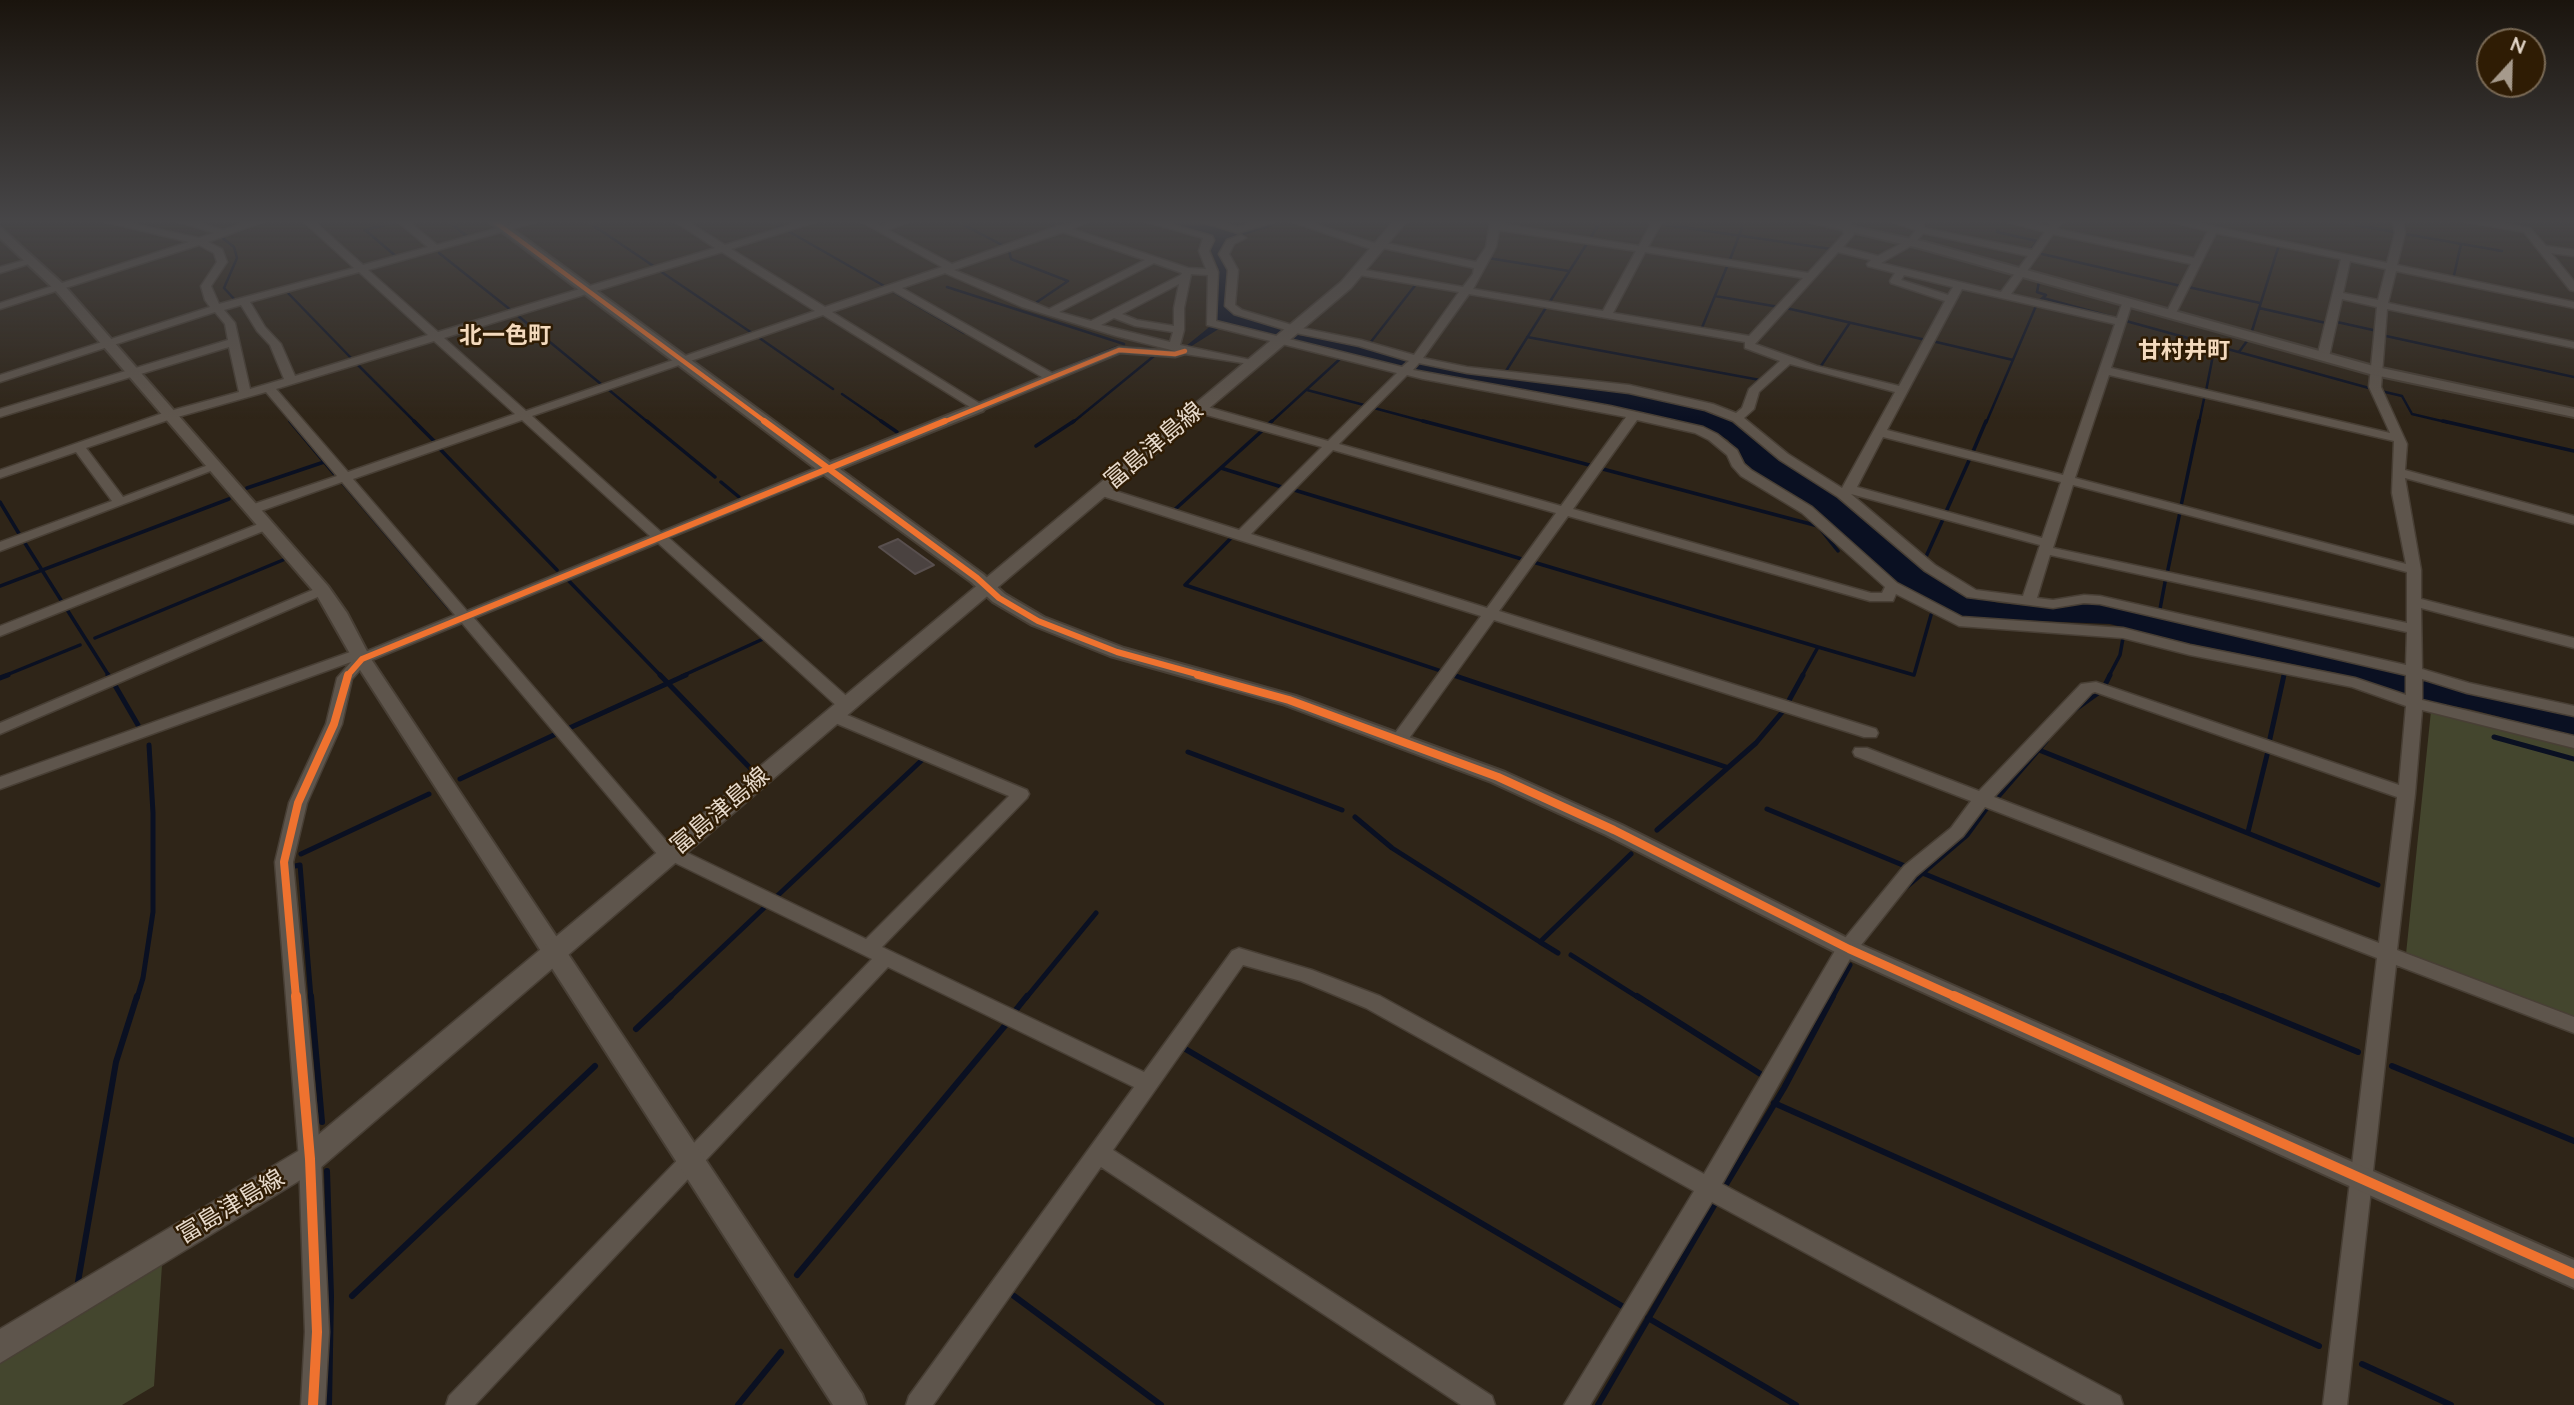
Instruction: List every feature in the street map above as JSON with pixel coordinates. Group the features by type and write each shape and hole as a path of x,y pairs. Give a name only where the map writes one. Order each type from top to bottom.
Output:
{"main road":[{"name":"富島津島線","path":"0,1347 310,1159 1341,288"}],"street":[{"path":"0,306 59,288 322,590 338,613 360,657 851,1405"},
{"path":"206,288 210,300 230,324 245,394"},
{"path":"0,379 218,308 293,288"},
{"path":"382,288 659,537 840,711 1021,794 690,1160 458,1405"},
{"path":"584,288 1023,614 1079,639 1289,700 1498,777 1614,830 1849,949 2574,1274"},
{"path":"0,474 170,415 291,381 595,288"},
{"path":"786,288 978,408"},
{"path":"253,509 891,288"},
{"path":"894,288 1052,378"},
{"path":"990,288 1026,304 1092,325 1179,349 1252,363"},
{"path":"1051,312 1099,288"},
{"path":"1092,325 1162,288"},
{"path":"0,783 360,657 1119,350 1175,354 1179,349 1179,307 1183,288"},
{"path":"1215,288 1219,325 1368,345 1412,365 1629,389 1709,407 1737,418 1784,457 1846,491 2046,546 2415,629"},
{"path":"1232,288 1230,306 1286,335 1699,430 1725,444 1745,473 1807,510 1892,586 1959,621 2123,633 2355,684 2414,702 2574,742"},
{"path":"1452,288 1752,340"},
{"path":"1241,536 1412,365 1468,288"},
{"path":"1606,315 1621,288"},
{"path":"1800,288 1749,346 1788,360 1902,390"},
{"path":"1915,288 1951,299"},
{"path":"1846,491 1958,288"},
{"path":"1970,288 2120,322"},
{"path":"2004,296 2011,288"},
{"path":"2071,288 2375,371 2574,413"},
{"path":"2170,315 2183,288"},
{"path":"2323,357 2339,288"},
{"path":"2335,1405 2407,794 2414,702 2414,570 2399,493 2398,463 2401,444 2375,387 2385,288"},
{"path":"2489,288 2574,305"},
{"path":"2337,295 2574,345"},
{"path":"1146,297 1179,307"},
{"path":"244,301 261,329 275,344 291,381"},
{"path":"2028,601 2127,303"},
{"path":"1113,314 1135,323 1179,330"},
{"path":"0,413 234,342"},
{"path":"1737,418 1748,409 1753,391 1788,360"},
{"path":"2105,370 2399,439"},
{"path":"268,387 663,849 1146,1083"},
{"path":"1199,409 1870,597 1888,598 1892,586"},
{"path":"1399,740 1634,415"},
{"path":"1880,432 2414,570"},
{"path":"79,447 120,502"},
{"path":"0,547 215,467"},
{"path":"2400,473 2574,520"},
{"path":"1101,491 1870,733"},
{"path":"1846,491 1930,568 1972,594 2053,604 2084,599 2100,600 2574,711"},
{"path":"0,631 266,525"},
{"path":"0,729 322,590"},
{"path":"2415,601 2574,643"},
{"path":"313,1405 317,1332 310,1159 284,862 298,803 334,724 345,678 360,657"},
{"path":"1576,1405 1708,1188 1843,954 1910,871 1956,832 1982,799 2087,688 2096,687 2407,794"},
{"path":"1861,752 2574,1025"},
{"path":"918,1405 1239,956 1305,975 1373,1002 1708,1188 2112,1405"},
{"path":"1097,1152 1483,1405"}],"green space":[{"path":"2431,711 2574,746 2574,1019 2406,954"},
{"path":"162,1265 154,1386 122,1405 0,1405 0,1363"}],"water":[{"path":"1218,288 1226,288 1225,303 1232,313 1274,324 1298,335 1370,348 1406,360 1633,393 1710,410 1726,416 1825,484 1922,566 1950,587 1968,596 1999,603 2050,608 2088,602 2104,603 2402,671 2475,694 2574,717 2574,736 2469,709 2426,701 2337,673 2191,644 2110,624 1969,618 1951,614 1890,578 1750,471 1728,440 1706,428 1598,405 1441,378 1231,324 1190,347 1186,346 1218,320 1215,317"}],"building":[{"path":"898,539 934,565 915,574 879,547"}],"waterway":[{"path":"224,288 236,301"},
{"path":"483,288 512,311"},
{"path":"685,288 752,333"},
{"path":"949,288 1124,344"},
{"path":"1037,302 1058,288"},
{"path":"1370,343 1413,288"},
{"path":"1549,303 1559,288"},
{"path":"1701,330 1718,288"},
{"path":"2038,288 2037,292 2046,295 2038,302"},
{"path":"2191,288 2260,303"},
{"path":"2259,308 2266,288"},
{"path":"892,291 964,333"},
{"path":"288,293 353,360"},
{"path":"1715,296 1779,307"},
{"path":"2043,298 2109,316"},
{"path":"1527,337 1547,306"},
{"path":"2013,360 2036,306"},
{"path":"1786,308 1926,340"},
{"path":"2251,334 2259,308"},
{"path":"2259,308 2326,323"},
{"path":"517,315 601,384"},
{"path":"2126,321 2215,346"},
{"path":"2337,322 2373,330"},
{"path":"1819,369 1849,324"},
{"path":"2386,336 2574,377"},
{"path":"758,337 833,389"},
{"path":"1506,371 1527,337"},
{"path":"1527,337 1760,380"},
{"path":"1932,341 2013,360"},
{"path":"2239,352 2247,341"},
{"path":"2206,391 2215,346"},
{"path":"2215,346 2369,388"},
{"path":"1062,369 1117,347 1151,349"},
{"path":"1072,423 1154,356"},
{"path":"1270,423 1341,358"},
{"path":"1986,423 2013,360"},
{"path":"356,363 434,441"},
{"path":"609,390 649,423"},
{"path":"1307,390 1368,406"},
{"path":"2381,391 2402,396 2412,414 2450,423"},
{"path":"842,394 884,423"},
{"path":"2199,423 2205,394"},
{"path":"981,402 996,396"},
{"path":"277,405 292,423"},
{"path":"1374,408 1430,423"},
{"path":"290,421 337,477"},
{"path":"647,421 715,477"},
{"path":"881,421 897,432"},
{"path":"1036,446 1074,421"},
{"path":"1266,426 1272,421"},
{"path":"1423,421 1593,466"},
{"path":"1972,454 1986,421"},
{"path":"2181,506 2199,421"},
{"path":"2443,421 2574,451"},
{"path":"1172,512 1264,429"},
{"path":"438,447 557,570"},
{"path":"1945,514 1971,456"},
{"path":"247,488 324,462"},
{"path":"1221,468 1285,488"},
{"path":"1599,468 1818,526 1838,551"},
{"path":"342,482 449,608"},
{"path":"721,482 739,497"},
{"path":"1291,489 1525,560"},
{"path":"42,570 229,499"},
{"path":"0,502 21,537"},
{"path":"2167,574 2180,512"},
{"path":"1924,561 1944,517"},
{"path":"1230,535 1233,536 1185,585 1444,672"},
{"path":"23,540 42,570"},
{"path":"95,638 283,560"},
{"path":"1533,562 1818,647"},
{"path":"0,586 42,570"},
{"path":"42,570 109,676"},
{"path":"2160,609 2166,577"},
{"path":"567,579 661,676"},
{"path":"1818,647 1914,675 1931,615"},
{"path":"2109,676 2120,655 2123,638"},
{"path":"682,676 763,639"},
{"path":"4,676 80,645"},
{"path":"1802,676 1818,647"},
{"path":"0,678 8,675"},
{"path":"108,675 111,679"},
{"path":"660,675 668,683"},
{"path":"668,683 686,675"},
{"path":"1457,676 1453,675 1726,767"},
{"path":"1787,704 1803,675"},
{"path":"2104,687 2110,675"},
{"path":"2269,743 2284,675"},
{"path":"113,682 138,725"},
{"path":"565,730 668,683"},
{"path":"668,683 753,771"},
{"path":"2073,711 2098,693"},
{"path":"1657,830 1756,743 1784,710"},
{"path":"460,779 556,734"},
{"path":"2494,737 2574,759"},
{"path":"1995,800 2046,741"},
{"path":"137,998 143,978 153,912 153,813 149,745"},
{"path":"2039,750 2378,885"},
{"path":"2248,832 2268,751"},
{"path":"1188,752 1342,810"},
{"path":"775,898 922,760"},
{"path":"301,854 429,794"},
{"path":"1923,873 1967,835 1989,805"},
{"path":"1767,809 1905,866"},
{"path":"1355,817 1392,848 1540,942"},
{"path":"1540,942 1631,854"},
{"path":"295,866 300,865 311,998"},
{"path":"1905,888 1923,873"},
{"path":"1923,873 2226,998"},
{"path":"669,998 765,907"},
{"path":"1026,998 1096,913"},
{"path":"1540,942 1558,953"},
{"path":"1571,955 1639,998"},
{"path":"1832,998 1850,965"},
{"path":"78,1282 116,1062 137,996"},
{"path":"311,996 322,1122"},
{"path":"636,1029 671,996"},
{"path":"1015,1011 1027,996"},
{"path":"1637,996 1762,1075"},
{"path":"1775,1103 1833,996"},
{"path":"2222,996 2358,1052"},
{"path":"797,1275 1008,1022"},
{"path":"1182,1047 1622,1306"},
{"path":"352,1296 595,1066"},
{"path":"2392,1066 2574,1141"},
{"path":"1725,1186 1775,1103"},
{"path":"1775,1103 2319,1346"},
{"path":"327,1171 331,1296 329,1405"},
{"path":"1648,1318 1716,1202"},
{"path":"1014,1296 1161,1405"},
{"path":"1598,1405 1648,1318"},
{"path":"1648,1318 1796,1405"},
{"path":"738,1405 781,1352"},
{"path":"2362,1364 2451,1405"}],"cycle path":[{"path":"584,288 977,578 999,598 1038,621 1117,652 1289,700 1498,777 1614,830 1849,949 2574,1274"},
{"path":"313,1405 317,1332 310,1159 284,862 298,803 334,724 345,678 362,659 1119,350 1175,354 1185,351"}],"district":[{"name":"北一色町","path":"505,336"},
{"name":"甘村井町","path":"2184,351"}]}
